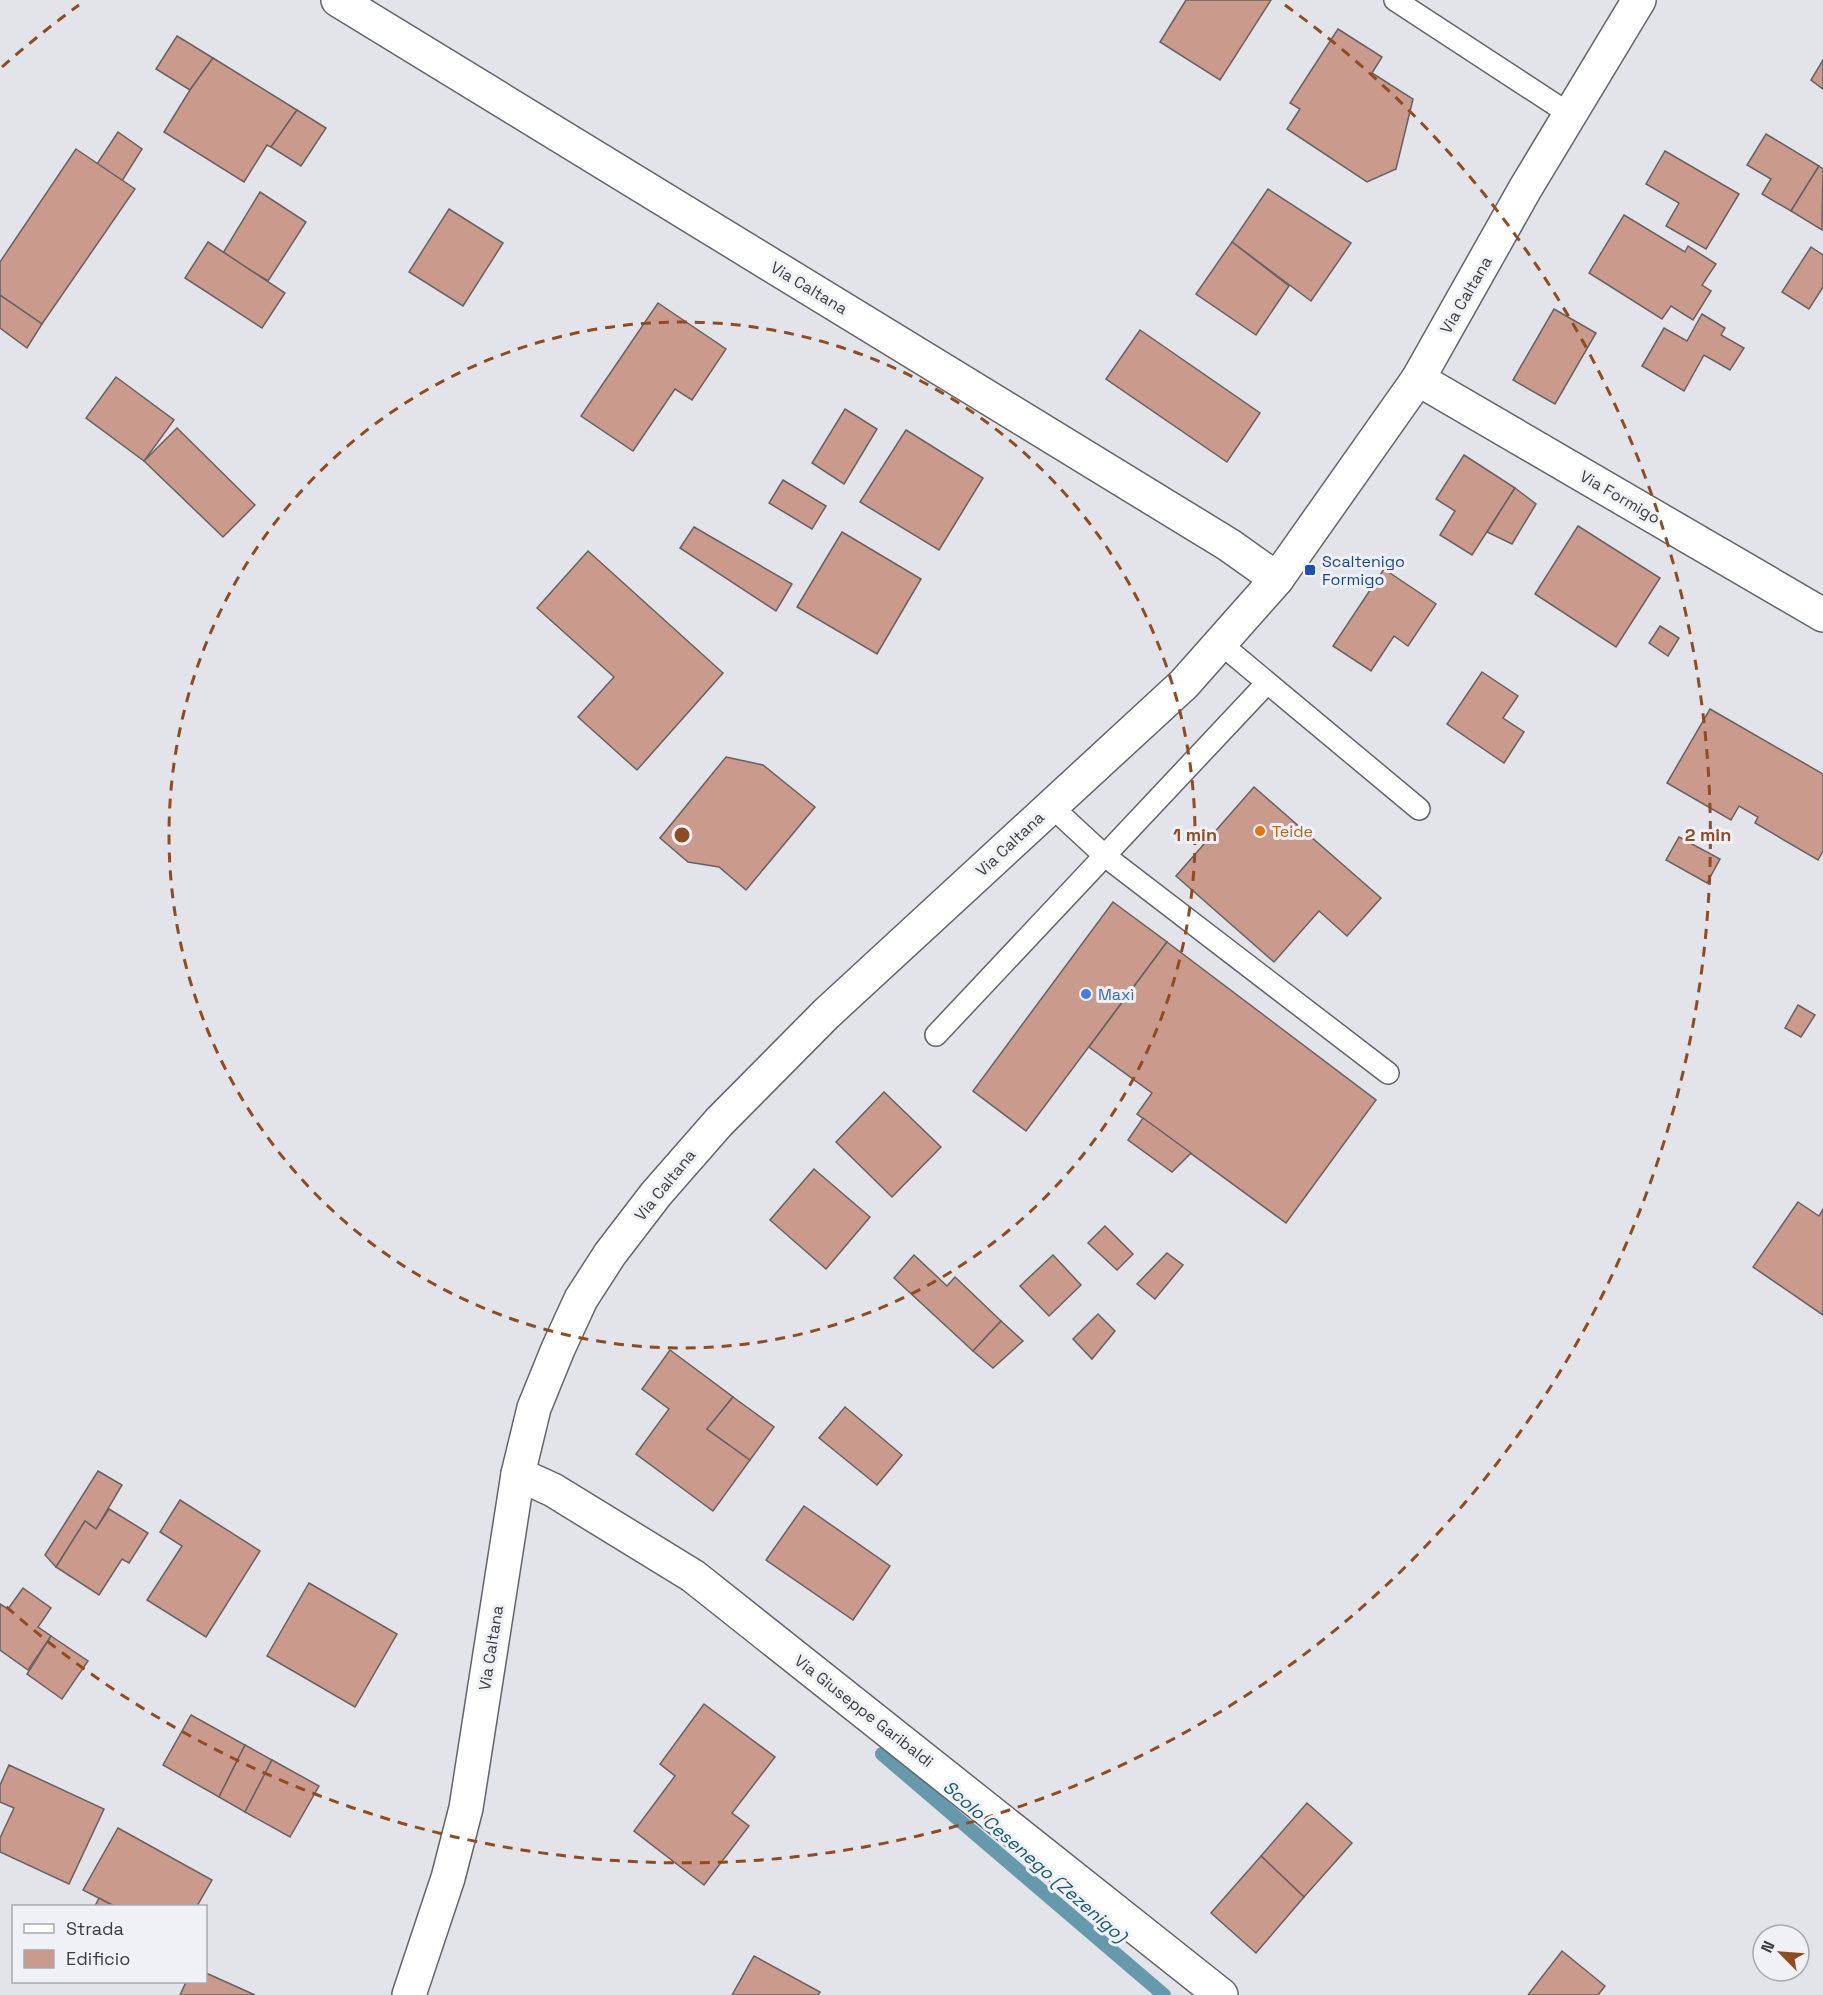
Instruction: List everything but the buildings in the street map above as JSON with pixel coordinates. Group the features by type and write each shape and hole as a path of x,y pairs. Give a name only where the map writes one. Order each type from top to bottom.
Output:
{"street":[{"name":"Via Caltana","path":"338,0 1229,545 1277,579"},
{"name":"Via Caltana","path":"409,1995 448,1878 466,1808 518,1474 534,1408 581,1299 610,1254 656,1194 718,1122 800,1039 1184,684 1277,579 1418,379 1525,189 1639,0"},
{"name":"Via Formigo","path":"1418,379 1823,615"},
{"name":"Via Giuseppe Garibaldi","path":"518,1474 553,1490 693,1576 1221,1995"}],"lane":[{"path":"1395,0 1571,115"},
{"path":"1221,644 1419,809"},
{"path":"936,1035 1267,683"},
{"path":"1052,806 1105,856 1388,1073"}],"waterway":[{"name":"Scolo Cesenego (Zezenigo)","path":"882,1754 1164,1995"}],"place":[{"name":"Scaltenigo Formigo","path":"1310,570"},
{"name":"Teide","path":"1260,831"},
{"name":"Maxì","path":"1086,994"}]}
